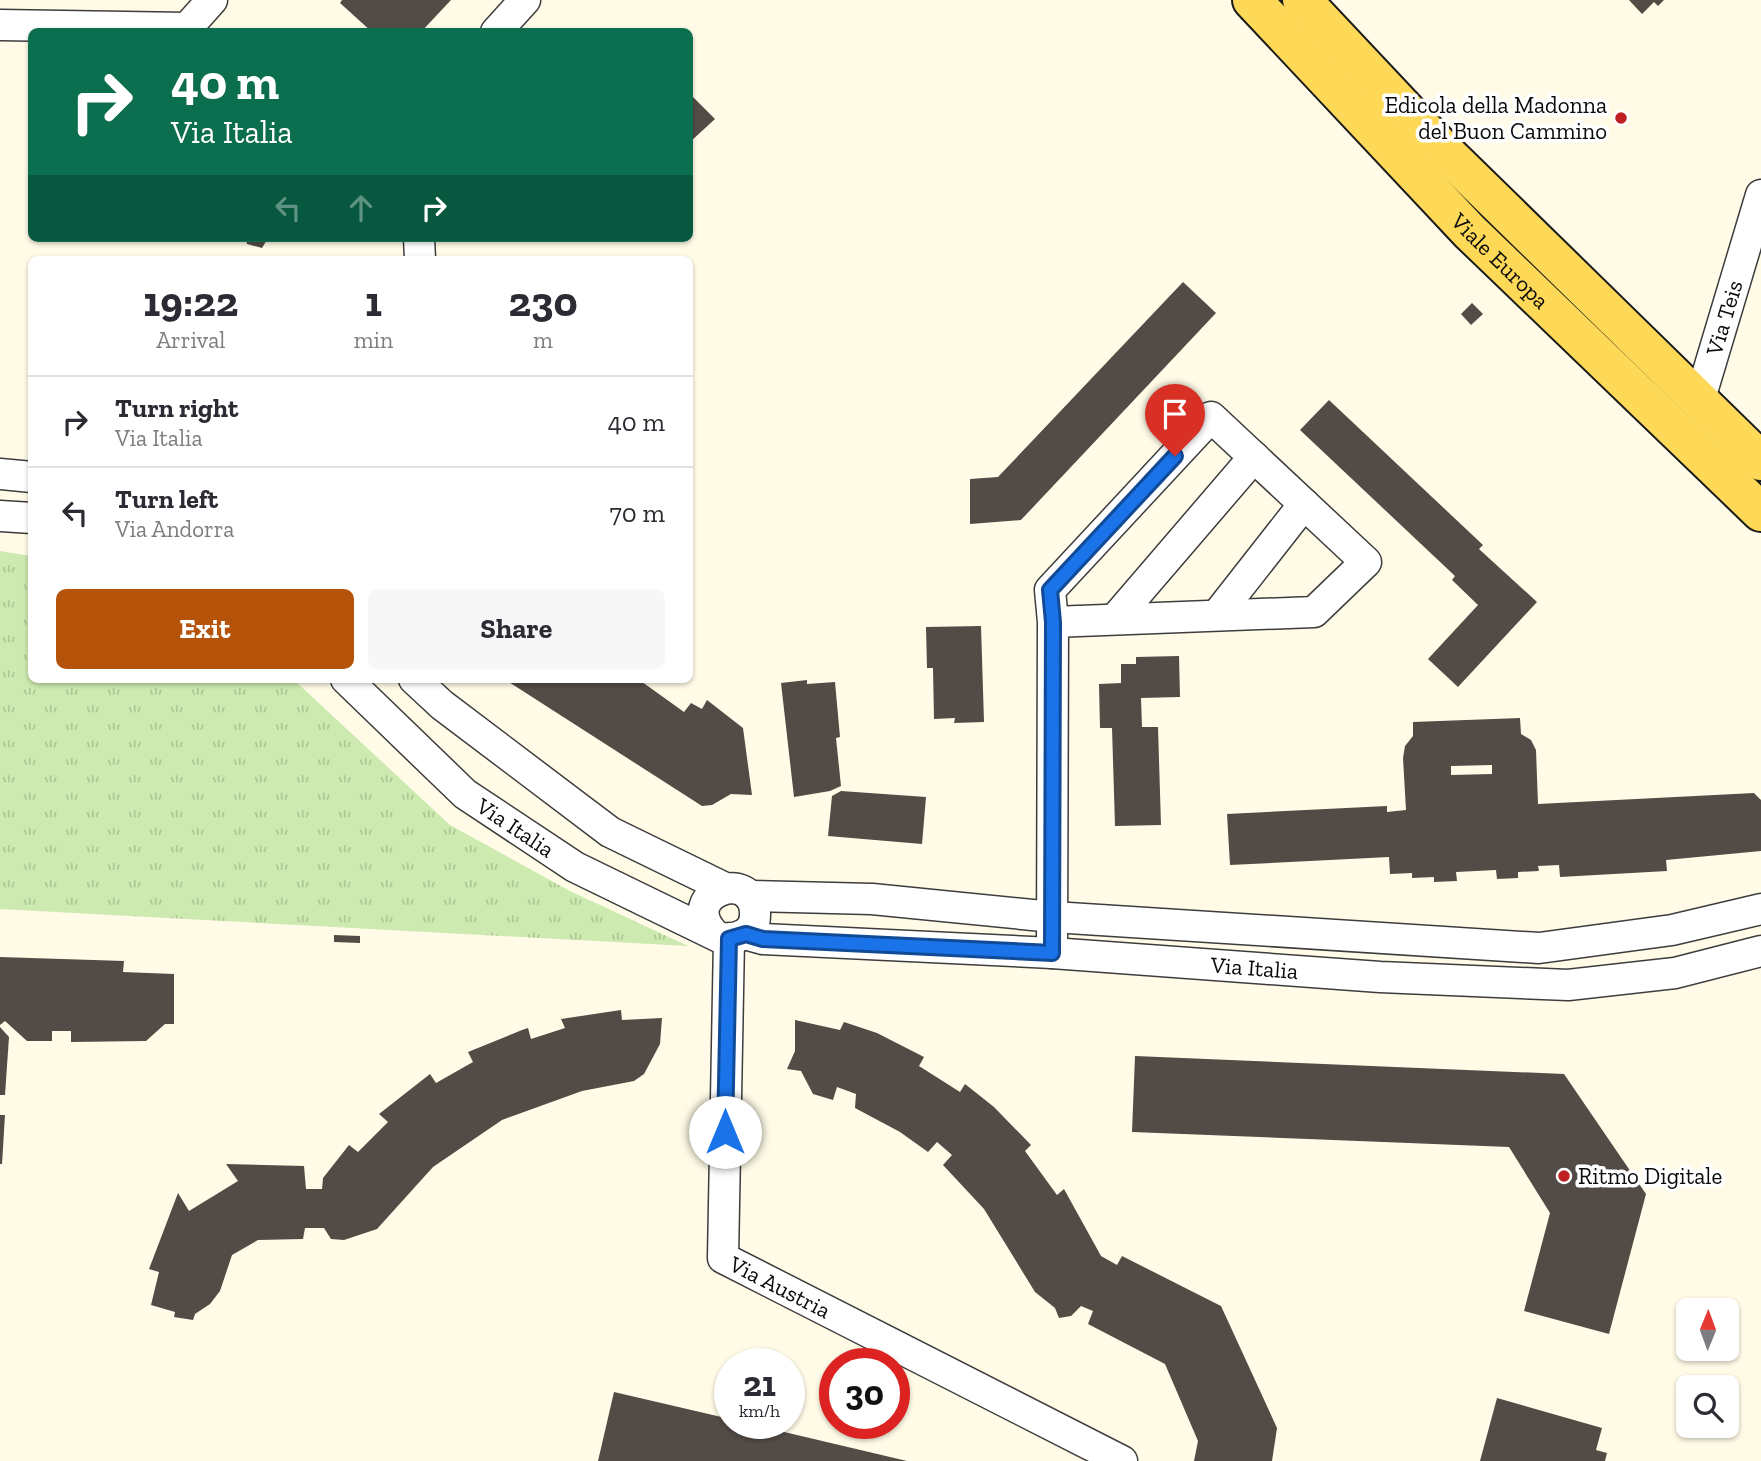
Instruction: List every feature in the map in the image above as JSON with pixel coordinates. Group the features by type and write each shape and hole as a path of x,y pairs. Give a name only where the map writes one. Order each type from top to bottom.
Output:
{"main road":[{"name":"Viale Europa","path":"1252,0 1470,232 1761,512"},
{"name":"Viale Europa","path":"1302,0 1444,151 1761,461"}],"street":[{"path":"0,25 187,28 212,0"},
{"path":"500,28 525,0"},
{"name":"Via Teis","path":"1699,402 1756,228 1761,195"},
{"path":"1052,953 1053,622 1050,590 1211,417 1366,562 1314,612 1053,622"},
{"path":"1115,619 1254,457"},
{"path":"0,474 28,477"},
{"path":"1217,615 1304,504"},
{"path":"0,516 28,518"},
{"name":"Via Italia","path":"350,683 465,794 575,867 729,936 1052,953 1380,977 1568,985 1675,973 1761,951"},
{"name":"Via Italia","path":"422,683 441,692 610,832 737,892 872,899 1052,917 1539,948 1672,930 1761,909"},
{"path":"737,892 756,912 751,928 729,936 708,928 704,911 710,896 737,892"},
{"name":"Via Austria","path":"729,936 723,1258 1122,1461"}],"green space":[{"path":"0,551 28,556 28,683 297,683 450,825 570,891 688,946 0,909"}],"building":[{"path":"342,0 451,0 425,28 368,28 340,3"},
{"path":"1629,0 1664,0 1658,6 1654,2 1642,14"},
{"path":"693,97 715,119 693,139"},
{"path":"247,242 266,242 262,248"},
{"path":"1183,282 1216,313 1021,520 970,524 970,479 998,477"},
{"path":"1472,303 1483,314 1471,325 1461,314"},
{"path":"1329,400 1483,545 1479,549 1537,602 1458,687 1428,659 1478,605 1452,580 1455,576 1300,430"},
{"path":"981,626 984,722 954,723 955,718 934,719 933,668 927,668 926,627"},
{"path":"1179,656 1180,697 1141,698 1142,727 1158,727 1161,825 1115,826 1112,728 1100,728 1099,684 1121,683 1121,664 1136,664 1136,657"},
{"path":"807,680 807,684 835,682 840,737 836,738 841,786 830,791 794,797 781,683"},
{"path":"510,683 644,683 684,712 691,703 702,709 707,700 743,728 752,795 731,794 712,805 702,806"},
{"path":"1520,718 1521,734 1531,740 1536,750 1538,804 1754,793 1761,800 1761,851 1666,860 1667,871 1560,877 1559,865 1538,866 1539,871 1518,872 1518,878 1497,879 1496,870 1456,872 1457,881 1434,882 1434,877 1412,878 1412,873 1390,874 1389,857 1230,865 1227,814 1387,806 1387,812 1406,810 1403,758 1405,746 1413,736 1413,722","holes":["1492,765 1492,774 1451,775 1451,766"]},
{"path":"841,791 926,797 922,844 828,836 832,796"},
{"path":"334,935 360,936 360,943 334,942"},
{"path":"0,957 124,961 123,972 174,974 174,1024 165,1024 146,1041 71,1042 71,1031 52,1031 52,1041 27,1041 5,1021 0,1025"},
{"path":"621,1010 622,1020 662,1018 660,1044 644,1074 634,1081 582,1091 502,1120 433,1167 377,1229 344,1240 331,1239 324,1228 305,1228 303,1239 258,1240 232,1255 220,1291 210,1304 195,1314 193,1320 174,1317 175,1312 151,1305 159,1272 149,1269 178,1193 189,1211 238,1181 226,1164 304,1166 306,1189 322,1189 323,1178 349,1145 358,1152 388,1122 379,1114 430,1074 436,1083 473,1062 468,1052 522,1030 528,1028 531,1039 565,1028 561,1019"},
{"path":"795,1020 840,1030 844,1022 877,1033 924,1057 919,1066 960,1092 965,1084 994,1107 1031,1145 1025,1151 1057,1195 1064,1189 1101,1256 1117,1265 1122,1256 1221,1306 1277,1428 1272,1461 1194,1461 1198,1441 1165,1364 1088,1324 1093,1311 1081,1306 1071,1316 1059,1318 1055,1308 1035,1292 984,1209 943,1165 952,1155 937,1142 928,1152 900,1132 855,1108 856,1094 837,1087 833,1100 813,1094 801,1071 787,1069 795,1051"},
{"path":"0,1027 9,1037 5,1095 0,1095"},
{"path":"1135,1056 1564,1074 1646,1194 1609,1334 1524,1311 1550,1213 1509,1147 1132,1132"},
{"path":"0,1115 5,1115 2,1164 0,1164"},
{"path":"614,1392 714,1415 714,1439 805,1437 907,1461 598,1461"},
{"path":"1497,1398 1602,1428 1596,1450 1607,1453 1605,1461 1480,1461"}],"place":[{"name":"Edicola della Madonna del Buon Cammino","path":"1621,118"},
{"name":"Ritmo Digitale","path":"1564,1176"}],"route":[{"path":"725,1132 729,939 746,934 763,939 1052,953 1053,622 1050,590 1175,456"}]}
